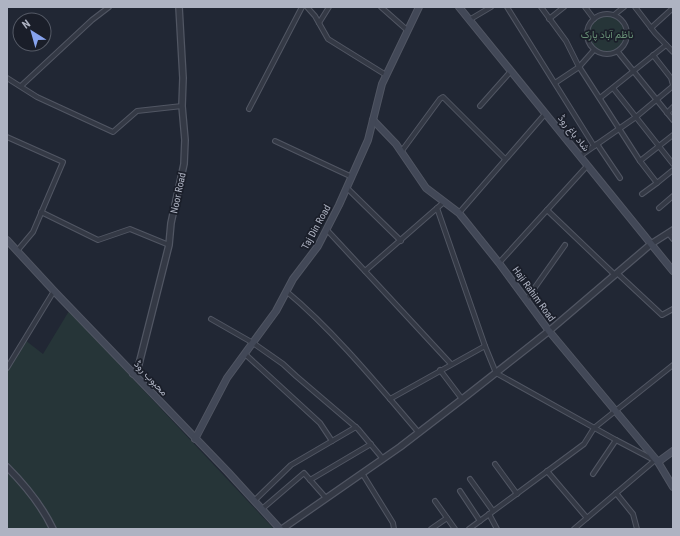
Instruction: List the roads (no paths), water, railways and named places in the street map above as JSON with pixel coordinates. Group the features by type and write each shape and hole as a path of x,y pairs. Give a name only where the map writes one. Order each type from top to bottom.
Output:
{"main road":[{"name":"Taj Din Road","path":"195,439 227,378 276,311 293,279 318,246 327,230 368,140 382,84 419,7"},
{"name":"شاد باغ روڈ","path":"459,7 673,271"},
{"name":"Haji Rahim Road","path":"373,120 396,144 426,188 459,213 499,263 548,331 617,411 656,461 673,487"},
{"name":"محبوب روڈ","path":"7,240 281,529"},
{"path":"656,461 673,451"}],"street":[{"path":"21,86 92,20 109,7"},
{"name":"Noor Road","path":"133,374 138,368 170,245 171,223 184,164 186,140 182,106 184,78 179,7"},
{"path":"249,109 302,7"},
{"path":"307,7 315,16 328,38 386,75"},
{"path":"319,23 329,7"},
{"path":"381,7 407,30"},
{"path":"469,20 491,7"},
{"path":"507,7 555,83 620,178"},
{"path":"540,7 566,41 580,67 619,129 656,183"},
{"path":"550,19 564,7"},
{"path":"585,7 594,19"},
{"path":"614,15 624,7"},
{"path":"635,7 650,28 673,52"},
{"path":"650,28 673,8"},
{"path":"607,14 614,15 624,23 628,35 626,42 618,52 606,55 594,50 587,38 587,31 594,19 607,14"},
{"path":"600,98 666,45"},
{"path":"555,83 580,67 594,50"},
{"path":"618,52 673,120"},
{"path":"580,156 636,117 673,85 672,76 653,55"},
{"path":"480,106 511,71"},
{"path":"7,78 37,97 113,132 137,111 182,106"},
{"path":"613,88 673,164"},
{"path":"401,152 440,99 443,98 505,159"},
{"path":"667,113 673,107"},
{"path":"459,213 545,114"},
{"path":"640,161 673,135"},
{"path":"7,137 63,162 32,232 17,251"},
{"path":"275,141 352,177"},
{"path":"499,263 587,166"},
{"path":"642,194 673,170"},
{"path":"347,188 401,241"},
{"path":"659,208 673,196"},
{"path":"365,271 444,202"},
{"path":"437,208 485,346 496,373 656,461 574,529"},
{"path":"547,210 662,315 673,309"},
{"path":"41,212 98,240 130,229 170,245"},
{"path":"327,230 450,364"},
{"path":"281,529 419,433 548,331 651,244 670,231 673,239"},
{"path":"526,300 565,245"},
{"path":"7,368 54,291"},
{"path":"286,291 307,309 390,399 419,433"},
{"path":"211,319 253,342 283,364 356,427 383,459"},
{"path":"390,399 450,364 485,346"},
{"path":"245,354 320,423 332,441"},
{"path":"469,529 584,444 594,428 673,365"},
{"path":"440,370 462,399"},
{"path":"254,501 291,464 356,427"},
{"path":"593,474 616,440"},
{"path":"310,480 371,444"},
{"path":"495,464 517,494"},
{"path":"7,467 29,491 48,520 52,529"},
{"path":"547,471 587,518"},
{"path":"262,509 304,472 326,498"},
{"path":"362,473 393,523 394,529"},
{"path":"470,479 491,513 497,529"},
{"path":"460,491 480,521"},
{"path":"616,493 633,514 638,529"},
{"path":"435,501 455,529"},
{"path":"431,529 448,518"}],"park label":[{"name":"ناظم آباد پارک","path":"607,34"}]}
